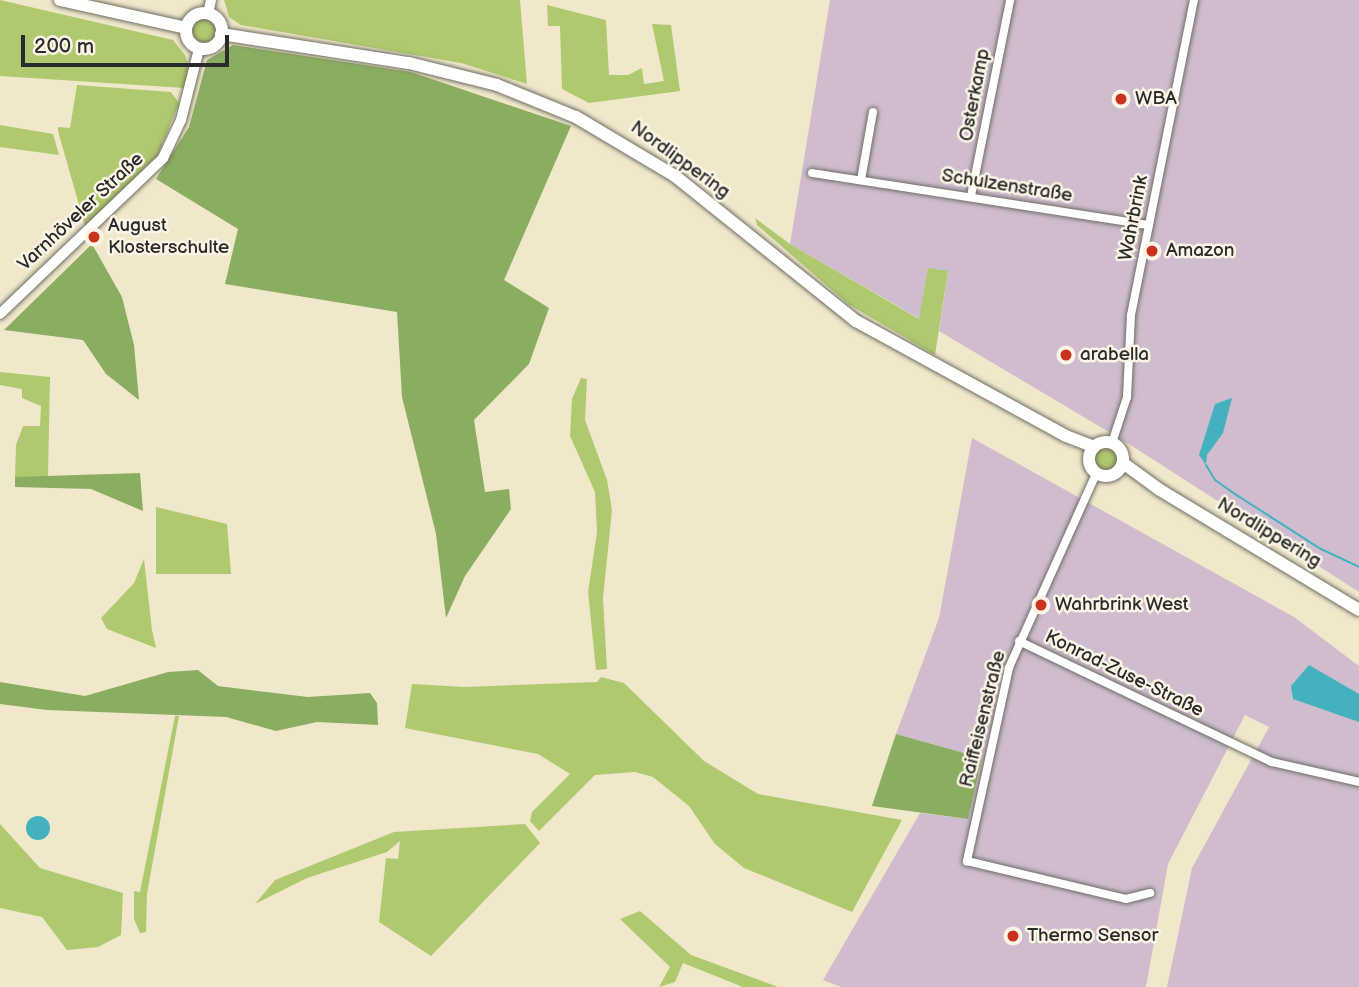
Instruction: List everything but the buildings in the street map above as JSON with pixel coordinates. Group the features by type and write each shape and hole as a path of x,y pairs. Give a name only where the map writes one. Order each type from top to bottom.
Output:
{"main road":[{"path":"60,0 186,28"},
{"path":"208,14 219,21 222,34 215,45 199,49 188,41 186,28 196,15 208,14"},
{"name":"Nordlippering","path":"222,34 410,63 496,85 576,117 675,176 856,321 1092,452"},
{"path":"1112,443 1121,450 1121,468 1106,477 1096,474 1092,452 1112,443"},
{"name":"Nordlippering","path":"1121,468 1359,610"}],"street":[{"path":"208,14 211,0"},
{"name":"Osterkamp","path":"971,196 1010,0"},
{"name":"Wahrbrink","path":"1112,443 1127,397 1129,330 1194,0"},
{"name":"Varnhöveler Straße","path":"0,314 163,158 181,120 199,49"},
{"path":"861,180 873,112"},
{"name":"Schulzenstraße","path":"812,173 1149,225"},
{"name":"Raiffeisenstraße","path":"1096,474 1019,641 967,861 1126,899 1150,893"},
{"name":"Konrad-Zuse-Straße","path":"1019,641 1272,762 1359,782"}],"shaded area":[{"path":"830,0 1359,0 1359,592 1129,444 939,331 948,271 920,319 790,244"},
{"name":"Wahrbrink West","path":"972,438 1294,617 1359,666 1359,987 1167,987 1192,868 1269,727 1245,715 1168,864 1146,987 841,987 823,980 920,813 968,819 982,758 896,734 939,618"}],"green space":[{"path":"0,0 173,40 185,55 189,67 184,88 0,76"},
{"path":"224,0 520,0 527,84 461,63 241,25 229,17"},
{"path":"547,5 606,20 609,75 628,75 642,68 644,84 664,81 652,24 671,25 680,91 589,103 562,89 560,26 548,26"},
{"path":"204,17 214,21 218,31 214,41 204,45 194,41 190,31 194,21"},
{"path":"233,45 411,72 571,126 504,280 549,308 529,364 474,420 485,492 509,489 511,509 465,576 446,618 436,534 402,397 397,312 225,284 238,229 156,179 189,127 207,60"},
{"path":"77,85 171,92 179,103 158,155 85,226 58,131 58,127 70,128"},
{"path":"0,125 53,134 59,155 0,147"},
{"path":"755,218 790,244 919,319 928,268 948,271 935,355 848,304 757,225"},
{"path":"92,244 122,297 134,345 139,400 106,374 83,340 4,330"},
{"path":"0,372 50,377 48,477 15,477 16,445 23,426 40,426 41,406 22,398 22,389 0,385"},
{"path":"581,378 587,379 585,420 607,480 612,510 603,598 607,669 596,670 588,592 597,532 595,492 570,436 572,399"},
{"path":"1107,445 1117,449 1121,459 1117,469 1107,473 1097,469 1093,459 1097,449"},
{"path":"140,473 143,511 91,489 15,487 15,477"},
{"path":"156,507 227,524 231,574 156,574"},
{"path":"144,559 156,648 107,629 101,618 134,583"},
{"path":"198,670 218,686 308,697 370,693 377,703 378,725 317,722 276,731 226,717 47,710 0,704 0,682 85,696 168,672"},
{"path":"601,677 624,683 704,761 758,794 902,820 852,912 744,868 715,844 689,806 653,777 635,772 595,775 539,831 530,821 532,812 570,774 538,754 405,728 412,684 465,687 597,682"},
{"path":"175,716 179,716 147,894 146,932 140,933 134,919 134,891 140,892"},
{"path":"896,734 982,758 968,819 872,806"},
{"path":"0,824 40,868 123,893 121,935 98,947 67,950 42,917 0,908"},
{"path":"525,824 540,843 431,956 379,922 386,858 398,859 400,841 387,852 307,878 255,904 275,880 394,832"},
{"path":"640,911 691,955 778,987 743,987 683,963 675,982 659,987 670,967 620,919"}],"water":[{"path":"1232,398 1223,433 1207,455 1206,465 1199,455 1215,404"},
{"path":"1309,665 1359,694 1359,722 1293,699 1291,686"},
{"path":"38,816 49,823 50,828 43,839 38,840 27,833 26,828 33,817"}],"waterway":[{"path":"1206,465 1215,480 1238,496 1321,549 1359,567"}],"place":[{"name":"WBA","path":"1121,99"},
{"name":"August Klosterschulte","path":"94,237"},
{"name":"Amazon","path":"1152,251"},
{"name":"arabella","path":"1066,355"},
{"name":"Wahrbrink West","path":"1041,605"},
{"name":"Thermo Sensor","path":"1013,936"}]}
